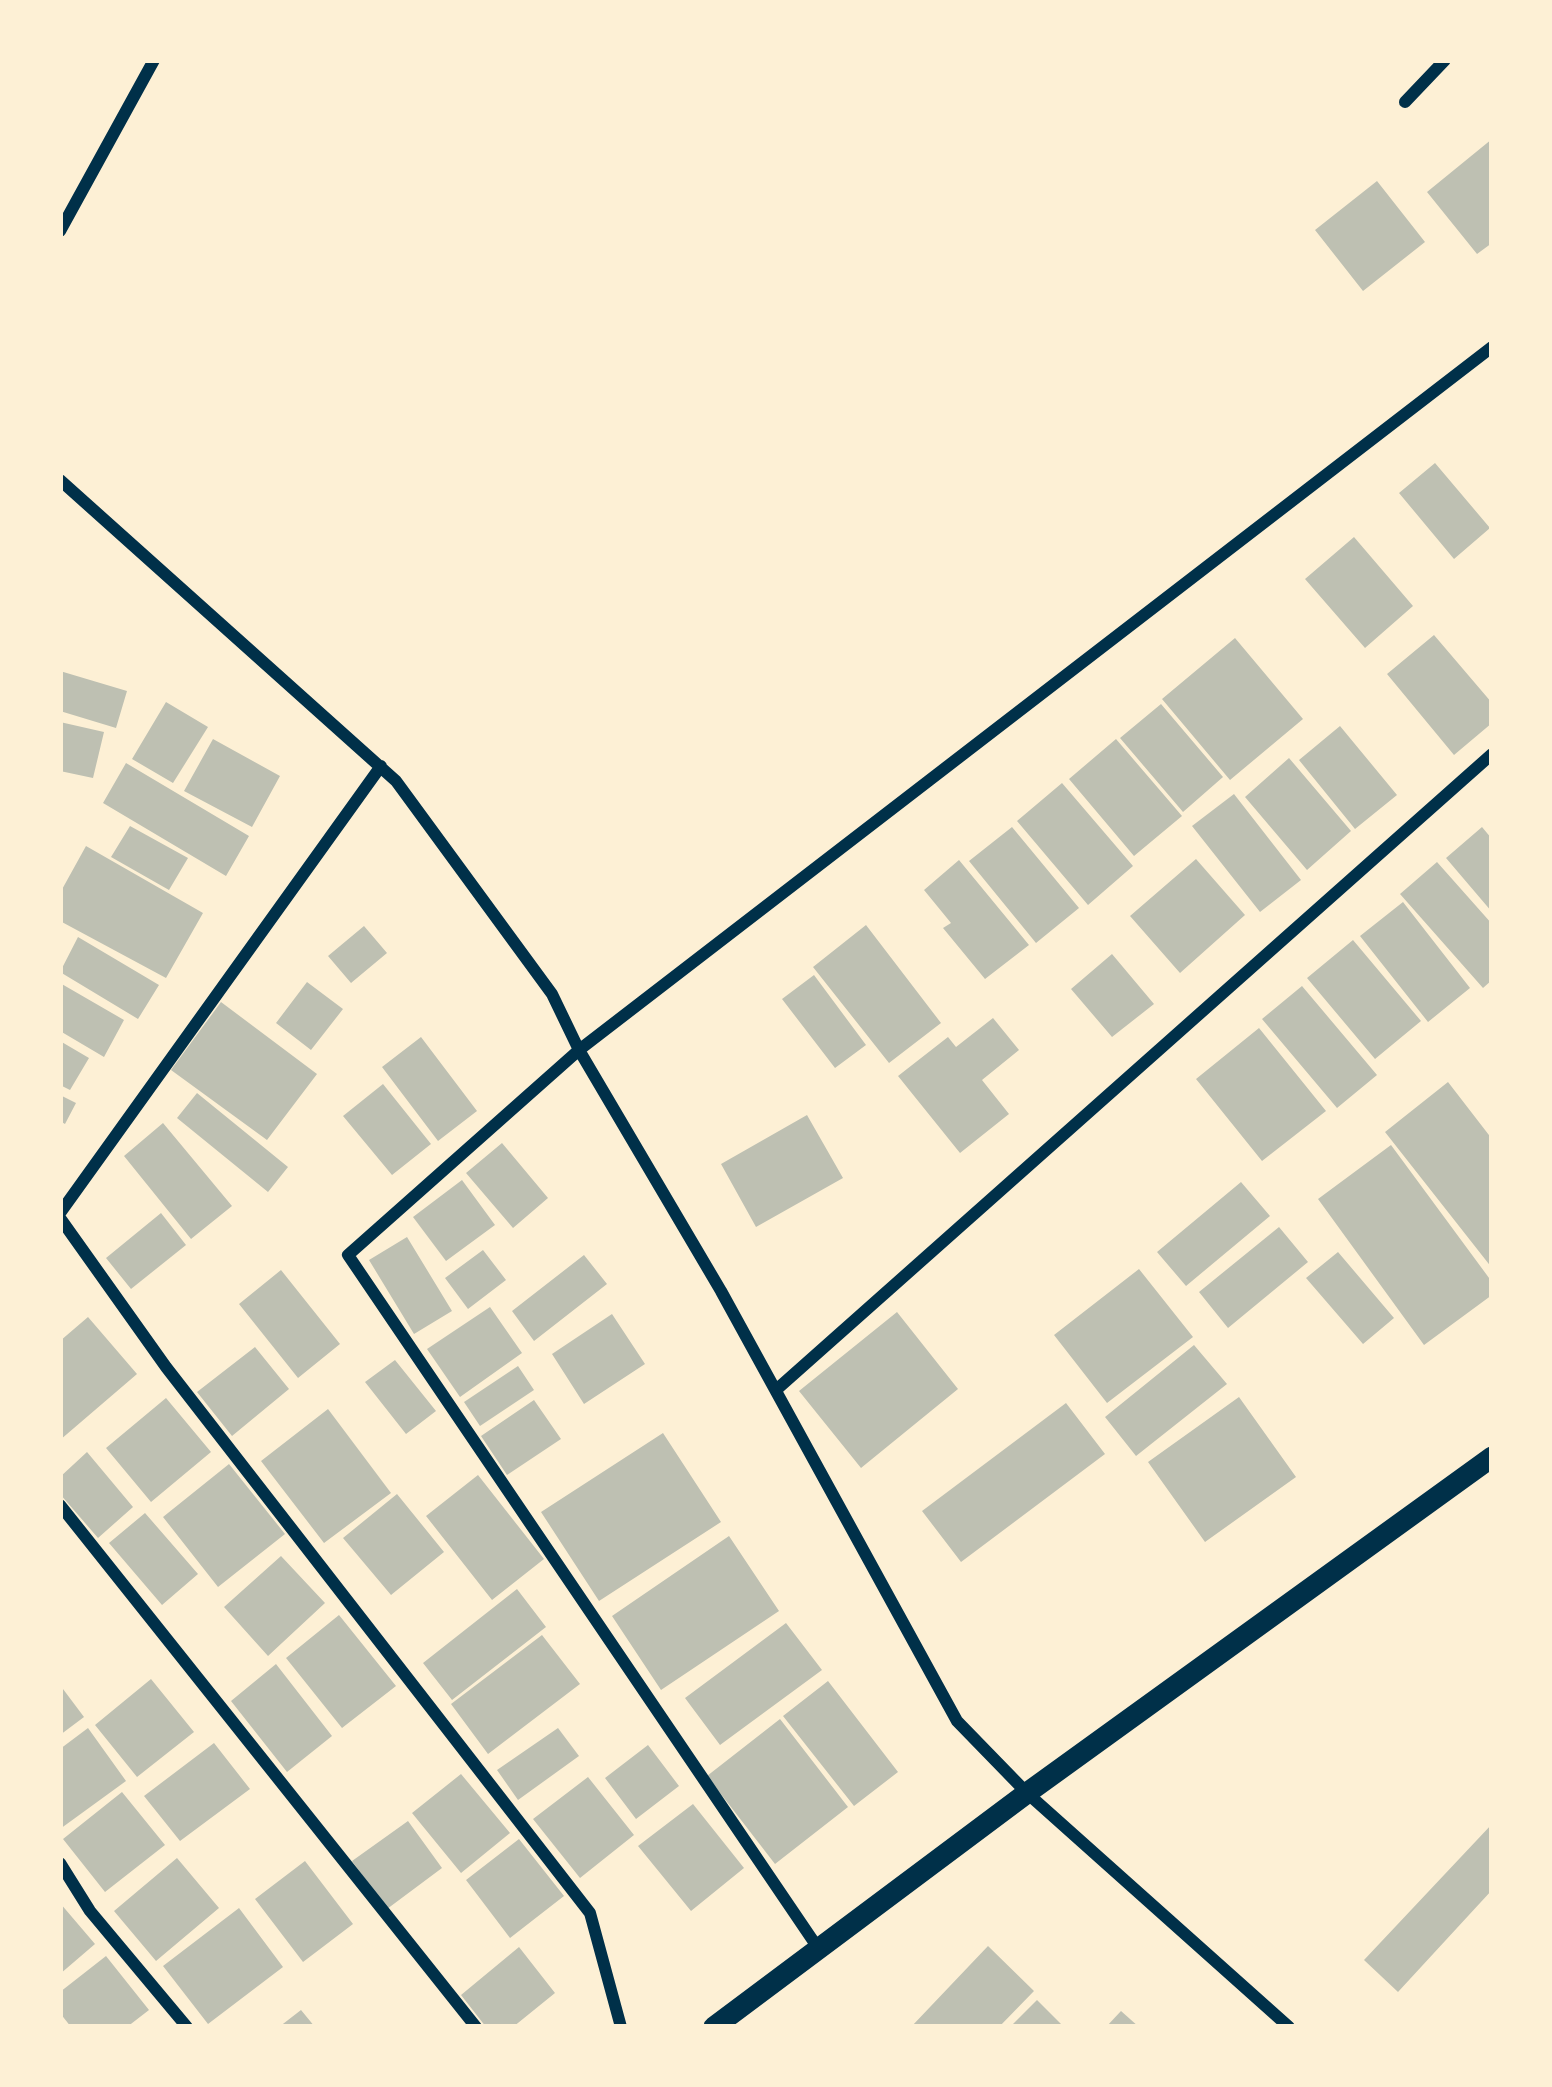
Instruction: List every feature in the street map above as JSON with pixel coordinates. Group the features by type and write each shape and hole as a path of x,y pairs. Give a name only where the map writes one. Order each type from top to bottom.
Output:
{"street":[{"path":"60,231 154,60"},
{"path":"1405,102 1445,60"},
{"path":"818,1948 347,1255 580,1050 1492,347"},
{"path":"60,480 396,781 552,994 957,1721 1027,1793 1289,2027"},
{"path":"776,1390 1492,754"},
{"path":"381,766 60,1215 166,1367 590,1913 621,2027"},
{"path":"714,2027 1027,1793 1492,1457"},
{"path":"60,1505 476,2027"},
{"path":"60,1863 90,1911 187,2027"}],"building":[{"path":"1492,139 1492,243 1477,254 1427,192"},
{"path":"1377,181 1425,242 1363,291 1315,230"},
{"path":"1435,463 1490,528 1454,559 1399,493"},
{"path":"1354,537 1413,606 1365,648 1305,579"},
{"path":"1434,635 1492,703 1492,723 1454,755 1387,674"},
{"path":"1235,638 1303,719 1230,780 1162,699"},
{"path":"60,671 127,691 116,728 60,711"},
{"path":"166,702 208,727 173,783 132,759"},
{"path":"1161,704 1223,777 1183,812 1120,738"},
{"path":"60,722 104,732 93,778 60,771"},
{"path":"1340,726 1397,795 1355,829 1299,760"},
{"path":"213,739 280,776 252,827 184,791"},
{"path":"1116,739 1182,816 1134,856 1069,779"},
{"path":"1289,758 1351,831 1307,870 1245,797"},
{"path":"126,763 249,836 226,876 103,803"},
{"path":"1062,783 1133,866 1088,905 1017,821"},
{"path":"1234,794 1301,880 1260,912 1192,826"},
{"path":"130,826 188,858 169,890 111,857"},
{"path":"1012,827 1079,908 1036,943 969,861"},
{"path":"1482,827 1492,839 1492,912 1446,858"},
{"path":"86,846 203,913 166,978 60,921 60,893"},
{"path":"1196,859 1245,915 1180,973 1130,916"},
{"path":"959,860 1029,945 985,979 943,928 951,923 924,890"},
{"path":"1437,862 1492,924 1492,980 1483,988 1400,894"},
{"path":"1403,902 1470,988 1428,1022 1360,936"},
{"path":"866,925 941,1023 889,1063 813,967"},
{"path":"364,926 387,953 351,983 328,956"},
{"path":"78,937 159,985 138,1019 60,972"},
{"path":"1353,940 1421,1021 1375,1059 1307,978"},
{"path":"1112,954 1154,1004 1112,1037 1071,989"},
{"path":"814,975 866,1045 835,1068 782,999"},
{"path":"307,982 343,1009 311,1050 276,1023"},
{"path":"60,983 124,1020 104,1057 60,1031"},
{"path":"1302,986 1377,1075 1337,1108 1262,1019"},
{"path":"221,1002 317,1074 267,1140 171,1070"},
{"path":"993,1018 1019,1050 982,1080 1009,1114 960,1153 898,1076 948,1037 956,1047"},
{"path":"1259,1028 1326,1111 1262,1161 1196,1079"},
{"path":"421,1037 477,1111 438,1141 382,1067"},
{"path":"60,1041 89,1058 70,1090 60,1085"},
{"path":"1448,1082 1492,1139 1492,1268 1385,1132"},
{"path":"383,1084 431,1144 392,1175 343,1116"},
{"path":"197,1093 288,1167 268,1192 177,1118"},
{"path":"60,1095 76,1103 65,1124 60,1121"},
{"path":"807,1115 843,1178 756,1227 721,1164"},
{"path":"163,1123 232,1206 191,1239 124,1156"},
{"path":"502,1143 548,1198 513,1228 466,1173"},
{"path":"1391,1145 1492,1282 1492,1295 1424,1345 1318,1199"},
{"path":"462,1180 495,1225 446,1261 413,1217"},
{"path":"1241,1182 1270,1216 1186,1286 1157,1252"},
{"path":"161,1213 186,1245 131,1289 106,1258"},
{"path":"1279,1227 1308,1262 1228,1328 1199,1292"},
{"path":"407,1237 452,1311 414,1334 369,1260"},
{"path":"483,1250 506,1280 468,1309 445,1278"},
{"path":"1338,1252 1394,1318 1363,1344 1306,1278"},
{"path":"584,1255 607,1284 534,1341 512,1311"},
{"path":"1139,1269 1193,1337 1107,1403 1054,1335"},
{"path":"281,1270 340,1344 298,1378 239,1304"},
{"path":"490,1307 522,1353 460,1397 427,1349"},
{"path":"897,1312 958,1389 861,1468 799,1391"},
{"path":"612,1314 645,1364 584,1404 552,1354"},
{"path":"88,1317 137,1374 60,1440 60,1341"},
{"path":"1194,1345 1227,1384 1136,1456 1105,1417"},
{"path":"255,1347 289,1389 232,1436 197,1392"},
{"path":"395,1360 436,1411 406,1434 365,1382"},
{"path":"518,1366 534,1390 480,1426 464,1402"},
{"path":"1239,1397 1296,1477 1205,1542 1148,1462"},
{"path":"166,1398 211,1452 151,1502 106,1448"},
{"path":"534,1400 561,1439 507,1475 481,1436"},
{"path":"1066,1403 1105,1454 961,1562 922,1511"},
{"path":"328,1409 391,1493 324,1543 261,1461"},
{"path":"663,1433 721,1522 599,1601 541,1512"},
{"path":"87,1452 133,1507 98,1538 60,1494 60,1477"},
{"path":"229,1464 285,1534 218,1587 163,1517"},
{"path":"478,1475 544,1559 492,1600 426,1516"},
{"path":"397,1494 444,1552 391,1595 343,1538"},
{"path":"145,1513 198,1574 162,1605 109,1543"},
{"path":"729,1536 779,1611 661,1690 612,1616"},
{"path":"281,1556 325,1603 268,1656 224,1607"},
{"path":"517,1589 546,1627 452,1700 423,1663"},
{"path":"339,1615 396,1686 342,1728 286,1658"},
{"path":"786,1623 822,1670 720,1745 685,1698"},
{"path":"542,1635 580,1684 488,1754 451,1704"},
{"path":"276,1664 332,1736 287,1772 231,1701"},
{"path":"151,1679 194,1732 137,1777 95,1725"},
{"path":"828,1681 898,1772 854,1806 783,1716"},
{"path":"60,1685 84,1717 60,1735"},
{"path":"780,1719 848,1807 775,1864 707,1776"},
{"path":"88,1728 126,1781 60,1829 60,1749"},
{"path":"558,1728 579,1756 518,1800 497,1770"},
{"path":"214,1743 250,1789 180,1841 144,1796"},
{"path":"648,1745 679,1786 636,1819 605,1778"},
{"path":"461,1774 510,1833 461,1873 412,1813"},
{"path":"588,1777 634,1835 580,1878 533,1819"},
{"path":"122,1792 165,1845 105,1892 63,1839"},
{"path":"693,1804 744,1868 691,1911 638,1846"},
{"path":"408,1821 442,1868 387,1909 352,1861"},
{"path":"1492,1824 1492,1890 1398,1992 1364,1960"},
{"path":"519,1839 564,1896 510,1938 466,1880"},
{"path":"177,1858 219,1908 156,1961 114,1911"},
{"path":"305,1861 353,1924 303,1962 255,1899"},
{"path":"60,1903 95,1944 60,1974"},
{"path":"239,1908 283,1967 208,2024 163,1966"},
{"path":"988,1946 1034,1991 999,2027 911,2027"},
{"path":"519,1947 555,1993 513,2027 486,2027 461,1995"},
{"path":"106,1956 149,2010 127,2027 71,2027 60,2013 60,1992"},
{"path":"1037,2000 1064,2027 1010,2027"},
{"path":"301,2010 315,2027 279,2027"},
{"path":"1121,2011 1139,2027 1106,2027"}]}
